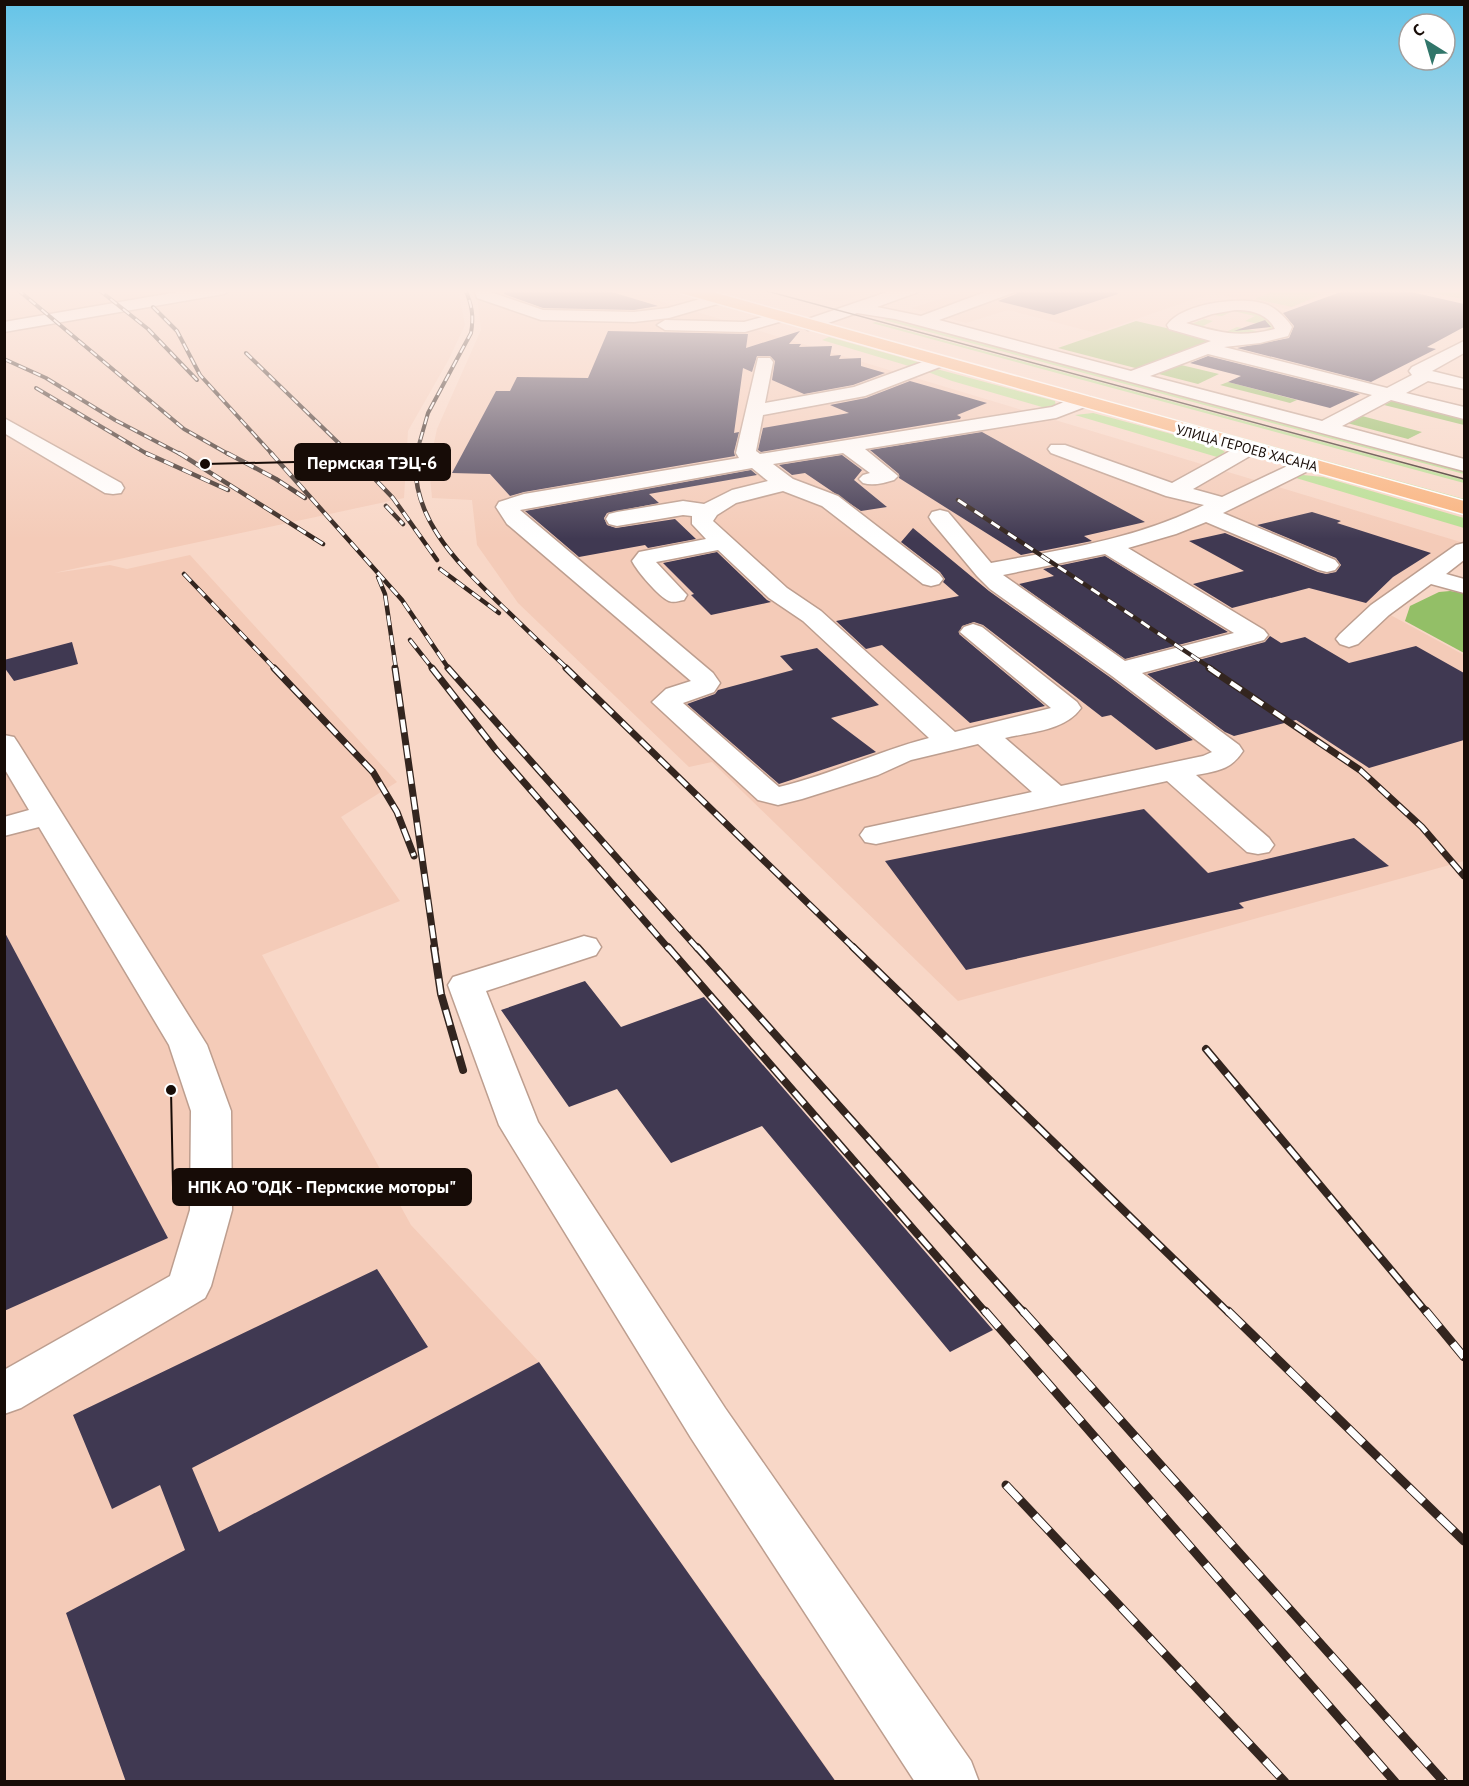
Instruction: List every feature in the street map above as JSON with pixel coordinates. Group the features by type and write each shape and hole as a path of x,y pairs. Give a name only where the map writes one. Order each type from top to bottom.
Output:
{"main road":[{"name":"УЛИЦА ГЕРОЕВ ХАСАНА","path":"980,372 1464,508"},
{"name":"УЛИЦА ГЕРОЕВ ХАСАНА","path":"1031,372 1464,490"}],"street":[{"path":"762,372 747,453 785,484 830,501 931,579"},
{"path":"754,411 858,392 909,372"},
{"path":"1114,372 1464,465"},
{"path":"1131,377 1143,372"},
{"path":"1303,372 1464,412"},
{"path":"1421,372 1464,384"},
{"path":"1324,428 1426,375"},
{"path":"1193,394 1224,380"},
{"path":"973,632 1067,708 1063,713 1053,718 902,754 868,769 791,793 778,796 769,794 666,702 676,695 704,686 707,683 704,679 515,519 507,507 524,501 846,445 1056,412 1083,401"},
{"path":"4,424 113,488"},
{"path":"846,445 887,476 870,479"},
{"path":"1058,449 1174,491 1327,565"},
{"path":"1174,491 1248,449"},
{"path":"985,571 1107,545 1178,526 1307,464"},
{"path":"785,484 744,492 706,511 701,518 703,524 778,593 812,616 949,742"},
{"path":"617,519 683,508 706,511"},
{"path":"876,835 1212,763 1226,757 1229,751 1121,669 999,584 985,571 940,517"},
{"path":"675,595 644,561 647,557 723,542"},
{"path":"1107,545 1255,635 1121,669"},
{"path":"1349,639 1380,610 1464,550"},
{"path":"1428,576 1464,586"},
{"path":"984,734 1055,797"},
{"path":"4,743 188,1045 211,1111 211,1210 189,1286 4,1394"},
{"path":"1173,771 1258,845"},
{"path":"4,827 49,814"},
{"path":"584,947 466,985 519,1125 708,1423 950,1782"}],"shaded area":[{"path":"5,372 441,372 408,431 404,498 54,573 110,565 127,569 190,555 397,782 341,817 400,901 262,955 411,1225 539,1362 836,1781 5,1782"},
{"path":"462,372 897,372 1464,543 1464,556 1385,612 1464,655 1464,861 958,1001 712,762 689,767 518,603 477,545 472,500 432,498 429,466 437,429"}],"green space":[{"path":"929,372 949,372 1055,401 1056,406 1049,409"},
{"path":"999,372 1464,499 1464,501"},
{"path":"1055,372 1063,372 1464,480 1464,483"},
{"path":"1081,372 1100,372 1464,469 1464,474"},
{"path":"1212,372 1219,374 1198,384 1155,373"},
{"path":"1228,382 1297,400 1290,403 1220,385"},
{"path":"1398,398 1464,415 1464,425 1384,405"},
{"path":"1093,413 1216,446 1225,452 1217,457 1075,415"},
{"path":"1362,416 1422,432 1408,439 1347,423"},
{"path":"1303,475 1323,477 1464,518 1464,528 1296,478"},
{"path":"1439,592 1464,593 1464,653 1405,621 1410,606"}],"building":[{"path":"590,372 742,372 734,433 739,432 735,456 510,496 490,474 452,473 496,391 510,391 517,377 588,378"},
{"path":"773,372 885,373 853,385 804,394 772,380"},
{"path":"1227,372 1273,372 1360,394 1330,408 1228,382 1241,376"},
{"path":"1333,372 1390,372 1371,382"},
{"path":"910,381 987,403 957,415 961,417 960,419 761,452 758,450 763,428 849,413 830,405 866,398"},
{"path":"982,432 1145,522 1084,536 1092,541 1021,555 899,478 899,474 870,450"},
{"path":"842,455 862,470 854,480 887,507 861,511 805,473 792,475 779,465"},
{"path":"751,470 757,475 649,494 659,503 607,513 604,518 607,525 616,528 675,519 696,539 648,548 645,545 579,557 525,511"},
{"path":"1312,512 1341,521 1337,523 1431,553 1393,577 1366,603 1309,588 1232,608 1193,584 1244,571 1189,541 1225,533 1318,572 1326,574 1336,572 1341,565 1336,558 1257,525"},
{"path":"913,528 989,591 1193,740 1156,750 1111,715 1102,717 983,625 974,622 962,626 959,634 1045,706 970,723 882,645 866,649 836,621 959,596 943,582 945,579 940,572 901,542"},
{"path":"717,552 771,602 711,615 663,563"},
{"path":"1105,556 1228,632 1125,659 1019,584 1054,576 1043,569"},
{"path":"1270,636 1281,643 1305,637 1349,663 1416,646 1464,673 1464,740 1369,768 1296,720 1234,736 1225,732 1147,674 1265,642"},
{"path":"72,642 78,664 14,681 4,667 4,660"},
{"path":"817,648 879,705 831,718 876,752 779,784 687,704 715,694 718,690 793,670 780,656"},
{"path":"1144,809 1208,873 1354,838 1389,866 1239,903 1244,908 966,970 885,861"},
{"path":"4,931 168,1238 4,1311"},
{"path":"585,981 621,1027 704,997 993,1330 950,1352 762,1126 671,1163 617,1089 569,1107 501,1010"},
{"path":"377,1269 428,1347 192,1468 219,1532 539,1362 836,1782 126,1782 66,1613 185,1550 160,1485 112,1509 73,1415"}],"tram line":[{"path":"1068,372 1464,479"}],"railway":[{"path":"34,372 115,420 182,455"},
{"path":"116,372 184,429 230,455"},
{"path":"190,372 197,380"},
{"path":"199,372 273,455"},
{"path":"266,372 351,455"},
{"path":"416,455 428,413 450,372"},
{"path":"36,388 149,455"},
{"path":"146,453 228,490"},
{"path":"179,453 323,544"},
{"path":"227,453 276,479 305,498"},
{"path":"271,453 402,600 449,669"},
{"path":"350,453 393,498 437,560"},
{"path":"416,455 416,476 420,498 428,519 440,538 469,573 568,669"},
{"path":"958,500 1212,669"},
{"path":"386,506 403,524"},
{"path":"440,569 499,613"},
{"path":"184,574 275,669"},
{"path":"378,577 385,594 396,669"},
{"path":"410,640 433,669"},
{"path":"274,668 373,772 397,812 414,856"},
{"path":"395,668 435,949"},
{"path":"432,668 496,750 669,949"},
{"path":"448,668 698,949"},
{"path":"566,668 855,949"},
{"path":"1209,668 1360,770 1422,827 1464,876"},
{"path":"434,947 441,994 463,1070"},
{"path":"668,947 986,1313"},
{"path":"697,947 1024,1313"},
{"path":"853,947 1229,1313"},
{"path":"1206,1049 1427,1313"},
{"path":"985,1311 1395,1782"},
{"path":"1023,1311 1444,1782"},
{"path":"1228,1311 1464,1541"},
{"path":"1426,1311 1464,1357"},
{"path":"1006,1485 1285,1782"}],"place":[{"name":"Пермская ТЭЦ-6","path":"205,464"},
{"name":"НПК АО \"ОДК - Пермские моторы\"","path":"171,1090"}]}
